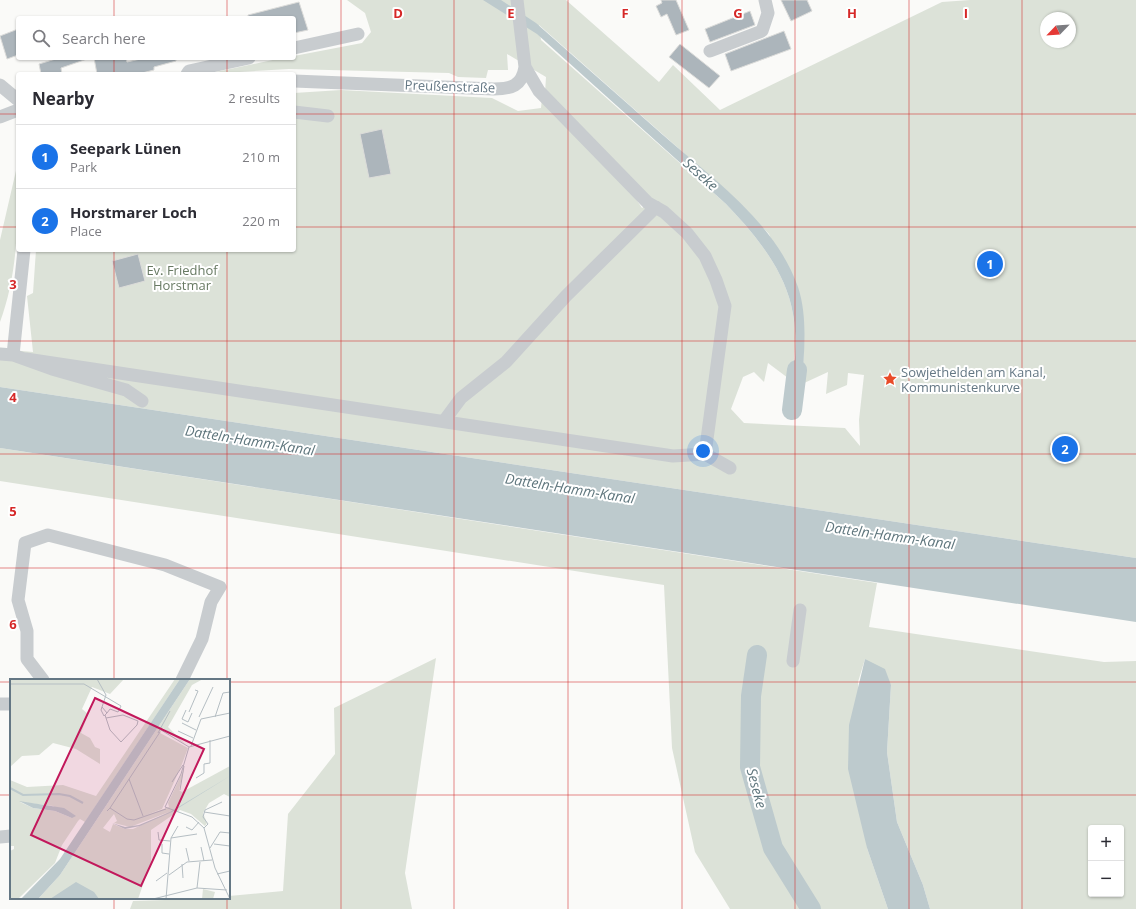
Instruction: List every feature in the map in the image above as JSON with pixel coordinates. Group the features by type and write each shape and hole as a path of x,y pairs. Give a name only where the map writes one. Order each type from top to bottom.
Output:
{"street":[{"path":"516,0 526,67 539,91 648,203 664,212 687,233 705,256 716,280 725,306 705,454"},
{"path":"710,51 762,31 768,13 766,0"},
{"path":"296,48 358,34"},
{"path":"189,72 240,60"},
{"name":"Preußenstraße","path":"296,81 503,89 519,82 524,76 526,67"},
{"path":"0,85 16,98"},
{"path":"0,117 16,111"},
{"path":"296,112 328,116"},
{"path":"444,421 461,398 506,362 566,296 656,207"},
{"path":"24,252 6,355 673,456 705,454 730,468"},
{"path":"26,359 52,369 126,390 142,401"},
{"path":"42,679 27,659 27,631 18,600 25,543 48,535 165,565 220,587 211,602 202,639 182,679"},
{"path":"793,661 800,610"},
{"path":"0,837 10,836"}],"green space":[{"name":"Ev. Friedhof Horstmar","path":"347,0 566,0 659,82 673,65 720,110 942,2 970,0 1136,0 1136,558 0,387 0,349 33,352 27,296 33,293 36,252 296,252 296,93 341,90 492,98 518,111 541,108 542,98 632,193 642,208 651,201 545,93 546,77 507,54 508,70 488,70 486,78 458,77 449,73 289,69 216,72 272,60 296,60 296,56 362,43 371,32 365,13","holes":["539,25 728,192 769,234 803,318 804,345 802,384 828,372 826,394 847,385 848,373 864,375 859,420 860,446 845,428 744,423 731,409 743,377 754,372 764,382 768,363 792,381 795,331 793,314 784,283 768,254 748,228 726,204 541,40"]},
{"path":"16,171 16,243 14,263 11,283 0,322 0,240"},
{"path":"0,448 877,583 869,627 1104,662 1136,661 1136,909 930,909 923,885 897,822 887,752 891,685 865,659 858,682 867,848 888,909 730,909 695,852 672,748 664,585 0,481"},
{"path":"436,658 405,873 412,909 130,909 133,901 230,899 230,896 283,891 288,814 335,754 334,708"}],"water":[{"path":"483,0 501,0 536,23 722,185 741,203 774,242 788,264 798,287 803,310 804,348 802,384 798,386 797,397 792,396 795,334 793,314 789,298 784,283 768,254 748,228 726,204 537,34"},
{"name":"Datteln-Hamm-Kanal","path":"0,387 1136,558 1136,622 0,448"},
{"path":"865,659 885,669 891,685 887,752 897,822 923,885 930,909 888,909 867,848 848,769 849,725"}],"building":[{"path":"661,0 676,0 689,30 676,35 667,14 661,17 656,6 662,3"},
{"path":"781,0 807,0 812,11 791,21"},
{"path":"299,2 308,30 296,33 296,16 248,15"},
{"path":"750,11 755,25 710,42 705,29"},
{"path":"16,30 16,56 7,59 0,36"},
{"path":"784,31 791,49 731,71 725,54"},
{"path":"680,44 720,76 709,88 669,57"},
{"path":"52,60 84,60 61,68 62,72 41,72 39,64"},
{"path":"94,60 126,60 127,62 136,60 176,60 154,67 154,70 146,72 97,72"},
{"path":"382,129 391,174 369,178 360,134"},
{"path":"138,254 145,281 119,288 112,261"}],"waterway":[{"name":"Seseke","path":"792,410 797,370"},
{"name":"Seseke","path":"757,655 751,696 750,767 773,848 811,909"}],"place":[{"name":"Seepark Lünen","path":"990,264"},
{"name":"Sowjethelden am Kanal, Kommunistenkurve","path":"890,379"},
{"name":"Horstmarer Loch","path":"1065,449"}]}
